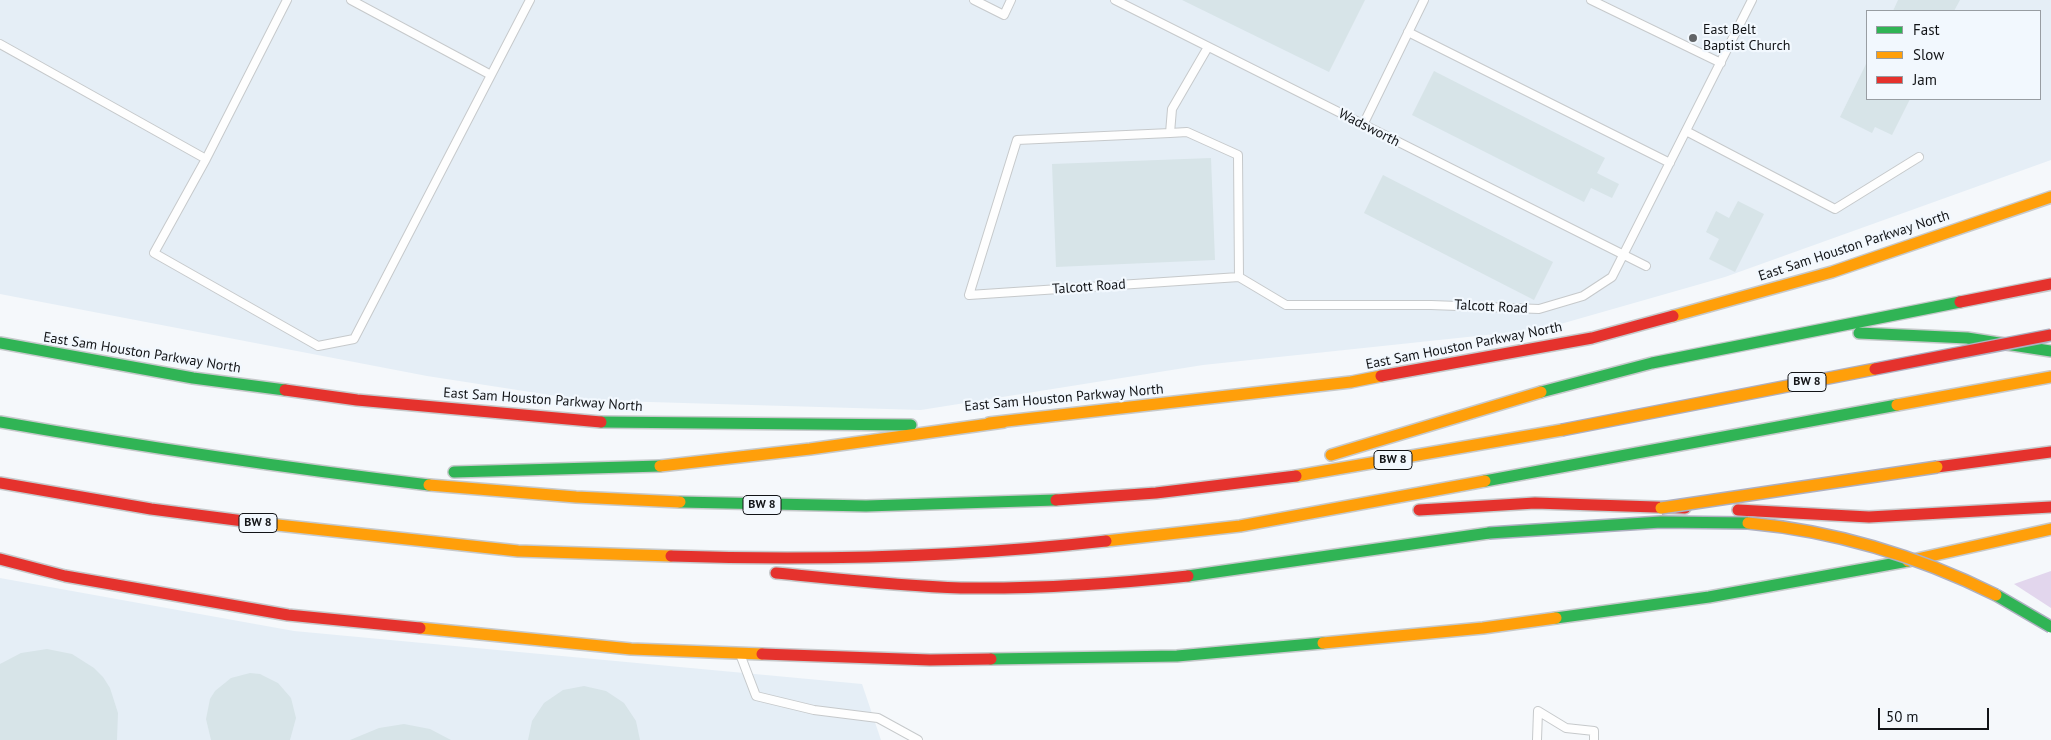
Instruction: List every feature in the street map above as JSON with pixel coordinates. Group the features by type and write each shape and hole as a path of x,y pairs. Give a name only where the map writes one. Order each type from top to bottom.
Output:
{"main road":[{"name":"East Sam Houston Parkway North","path":"0,343 193,378 357,400 608,423 860,426 1004,422 1351,382 1592,338 1832,272 2051,197"},
{"path":"1223,485 1569,385 1652,363 2051,284"},
{"path":"1807,331 1940,336 2000,342 2051,351"},
{"name":"BW 8","path":"0,422 190,456 302,472 409,484 514,492 789,506 948,505 1025,502 1223,485 1320,472 1562,430 2051,334"},
{"name":"BW 8","path":"0,483 150,509 265,524 518,551 717,558 987,552 1240,526 1403,498 1569,465 2051,378"},
{"path":"439,472 596,469 691,463 851,444 1004,422"},
{"path":"761,572 944,587 1033,587 1138,580 1326,557 2051,452"},
{"path":"302,472 420,472"},
{"path":"1405,511 1535,503 1754,510 1870,517 2051,507"},
{"path":"1240,526 1376,513"},
{"path":"1489,533 1687,521 1780,526 1819,532 1889,549 1934,566 1999,596 2051,627"},
{"path":"0,559 66,576 288,615 631,649 930,660 1177,656 1483,628 1709,598 1949,553 2051,528"},
{"path":"518,551 732,570"}],"lane":[{"path":"287,0 206,159 154,253 318,346 354,340 530,0"},
{"path":"351,0 491,75"},
{"path":"974,0 1004,15 1011,0"},
{"name":"Wadsworth","path":"1115,0 1646,266"},
{"path":"1363,125 1424,0"},
{"path":"1591,0 1721,63"},
{"name":"Talcott Road","path":"1170,133 1018,140 969,295 1239,277 1286,305 1431,304 1538,309 1583,296 1612,277 1752,0"},
{"path":"1408,32 1670,163"},
{"path":"0,44 206,159"},
{"path":"1208,47 1172,109 1170,133 1187,132 1238,155 1239,277"},
{"path":"1686,132 1835,209 1919,157"},
{"path":"740,652 756,696 814,710 878,718 918,740"},
{"path":"1537,740 1538,711 1566,728 1594,731 1594,740"}],"shaded area":[{"path":"0,0 2051,0 2051,160 1725,277 1543,329 1203,365 921,410 582,400 427,376 0,294"},
{"path":"2051,571 2051,608 2014,584"},
{"path":"0,578 294,631 862,684 881,740 0,740"}],"building":[{"path":"1182,0 1365,0 1329,72"},
{"path":"1898,0 1960,0 1955,10 1893,10"},
{"path":"1866,64 1866,100 1910,100 1892,135 1875,127 1872,133 1840,117"},
{"path":"1434,71 1605,158 1597,173 1619,184 1612,198 1591,188 1584,202 1412,115"},
{"path":"1211,158 1215,260 1056,267 1052,164"},
{"path":"1383,175 1553,262 1534,300 1364,213"},
{"path":"1738,201 1764,214 1735,272 1709,259 1719,239 1706,232 1716,211 1729,218"},
{"path":"47,649 72,654 94,668 103,677 110,688 118,713 117,740 0,740 0,664 21,653"},
{"path":"250,673 260,674 278,683 291,698 296,718 290,740 211,740 206,719 210,699 215,691 231,678"},
{"path":"584,686 606,691 624,703 636,721 640,740 528,740 532,721 544,703 563,690"},
{"path":"404,724 430,729 451,740 350,740 379,728"}],"traffic: fast":[{"path":"1541,392 1652,363 1960,302"},
{"path":"1859,333 1967,338 2051,351"},
{"path":"0,343 193,378 285,390"},
{"path":"1485,481 1897,405"},
{"path":"0,422 321,472 429,485"},
{"path":"601,422 911,425"},
{"path":"454,472 660,466"},
{"path":"680,502 866,506 1056,500"},
{"path":"1489,533 1661,522 1748,523"},
{"path":"1188,576 1489,533"},
{"path":"1556,618 1709,597 1908,561"},
{"path":"1996,595 2051,627"},
{"path":"991,659 1177,656 1323,643"}],"traffic: slow":[{"path":"1673,316 1832,272 2051,197"},
{"path":"1562,430 1875,369"},
{"path":"989,423 1351,382 1381,376"},
{"path":"1897,405 2051,377"},
{"path":"1331,455 1541,392"},
{"path":"660,466 810,449 1004,422"},
{"path":"1296,476 1562,430"},
{"path":"1661,508 1937,467"},
{"path":"1106,541 1240,526 1485,481"},
{"path":"429,485 576,497 680,502"},
{"path":"259,523 518,551 671,556"},
{"path":"1748,523 1813,532 1876,547 1937,568 1996,595"},
{"path":"1908,561 2051,529"},
{"path":"1323,643 1483,628 1556,618"},
{"path":"420,628 631,649 762,654"}],"traffic: jam":[{"path":"1960,302 2051,284"},
{"path":"1381,376 1592,338 1673,316"},
{"path":"1875,369 2051,335"},
{"path":"285,390 357,400 601,422"},
{"path":"1937,467 2051,452"},
{"path":"1056,500 1156,493 1296,476"},
{"path":"0,483 151,509 259,523"},
{"path":"1419,510 1535,503 1685,508"},
{"path":"1738,510 1869,517 2051,507"},
{"path":"671,556 834,558 998,551 1106,541"},
{"path":"0,559 65,576 288,615 420,628"},
{"path":"776,573 892,584 961,588 1075,585 1188,576"},
{"path":"762,654 930,660 991,659"}],"place":[{"name":"East Belt Baptist Church","path":"1693,38"}]}
